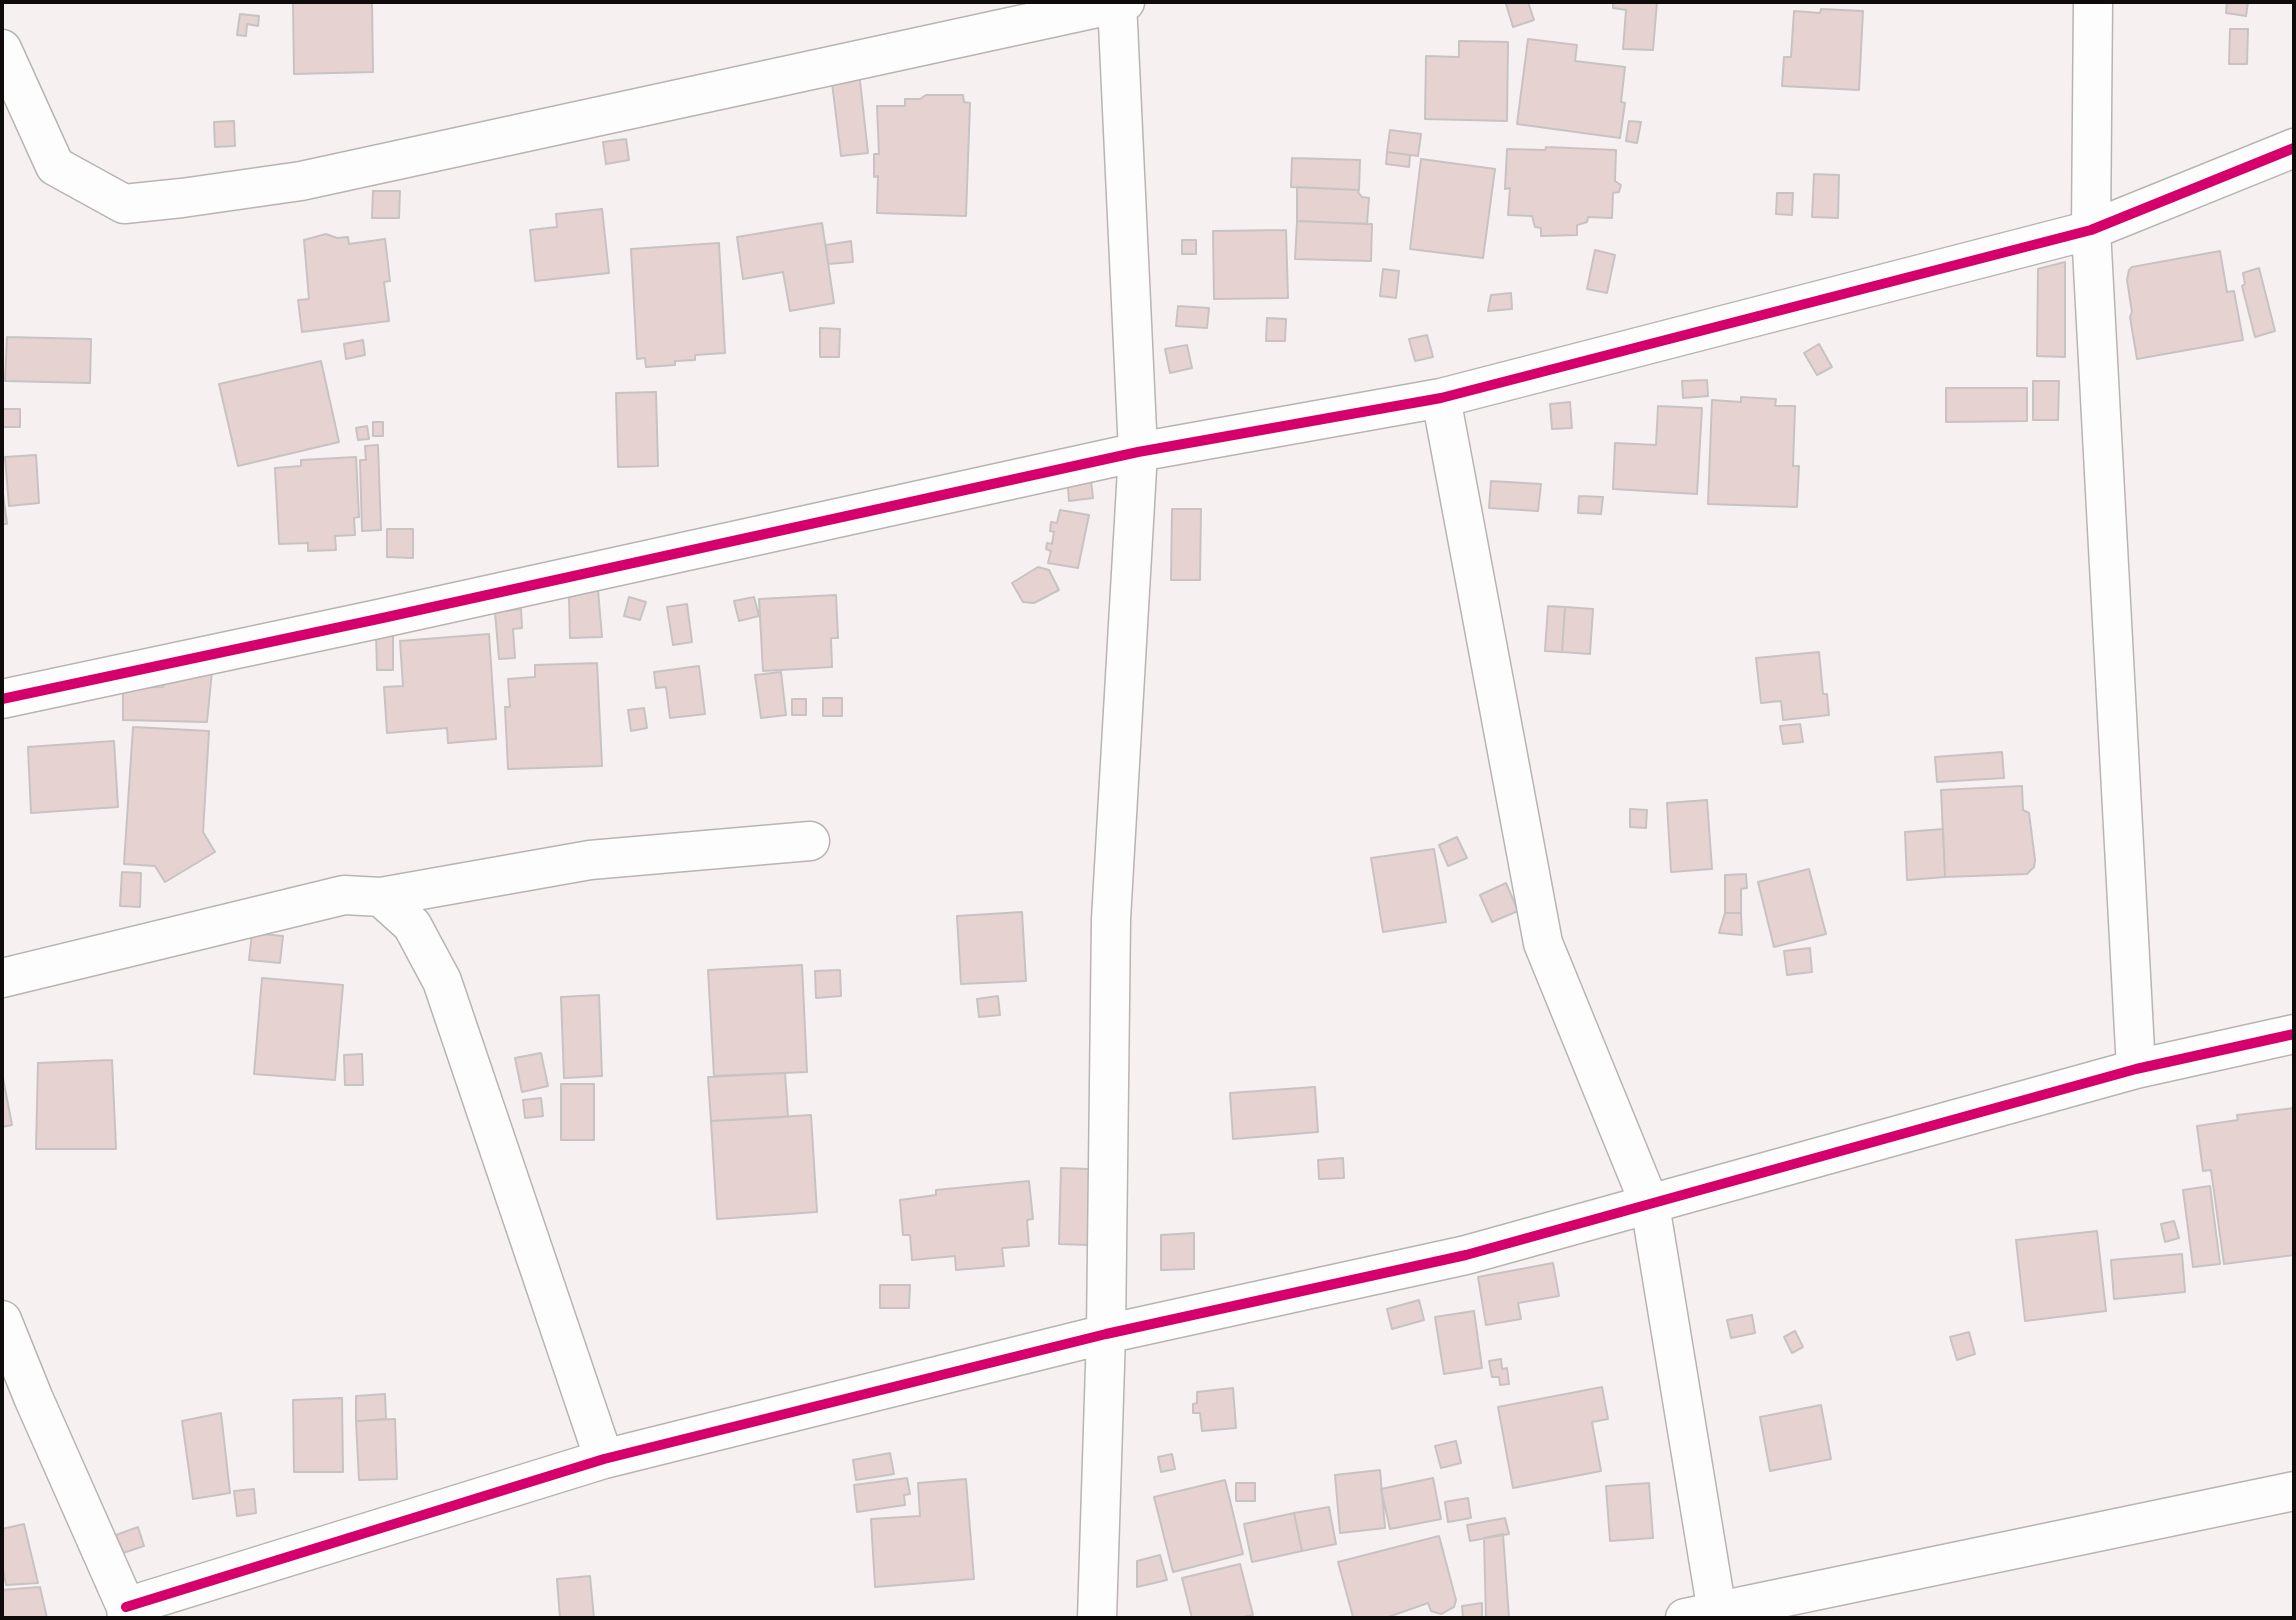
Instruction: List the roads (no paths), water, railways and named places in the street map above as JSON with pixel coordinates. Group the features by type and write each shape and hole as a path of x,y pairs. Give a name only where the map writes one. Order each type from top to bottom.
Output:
{"street":[{"path":"2,49 55,166 124,204 301,181 1120,2 1138,452 1111,919 1106,1334 1097,1618"},
{"path":"2093,2 2091,230 2136,1069"},
{"path":"2,699 1138,452 1441,398 2091,230 2294,148"},
{"path":"1441,398 1543,943 1650,1205 1707,1616 2294,1490"},
{"path":"2,978 344,895 381,897 590,860 810,841"},
{"path":"381,897 412,925 442,981 604,1459"},
{"path":"2,1320 126,1613 604,1459 1106,1334 1465,1255 2136,1069 2294,1034"}]}
